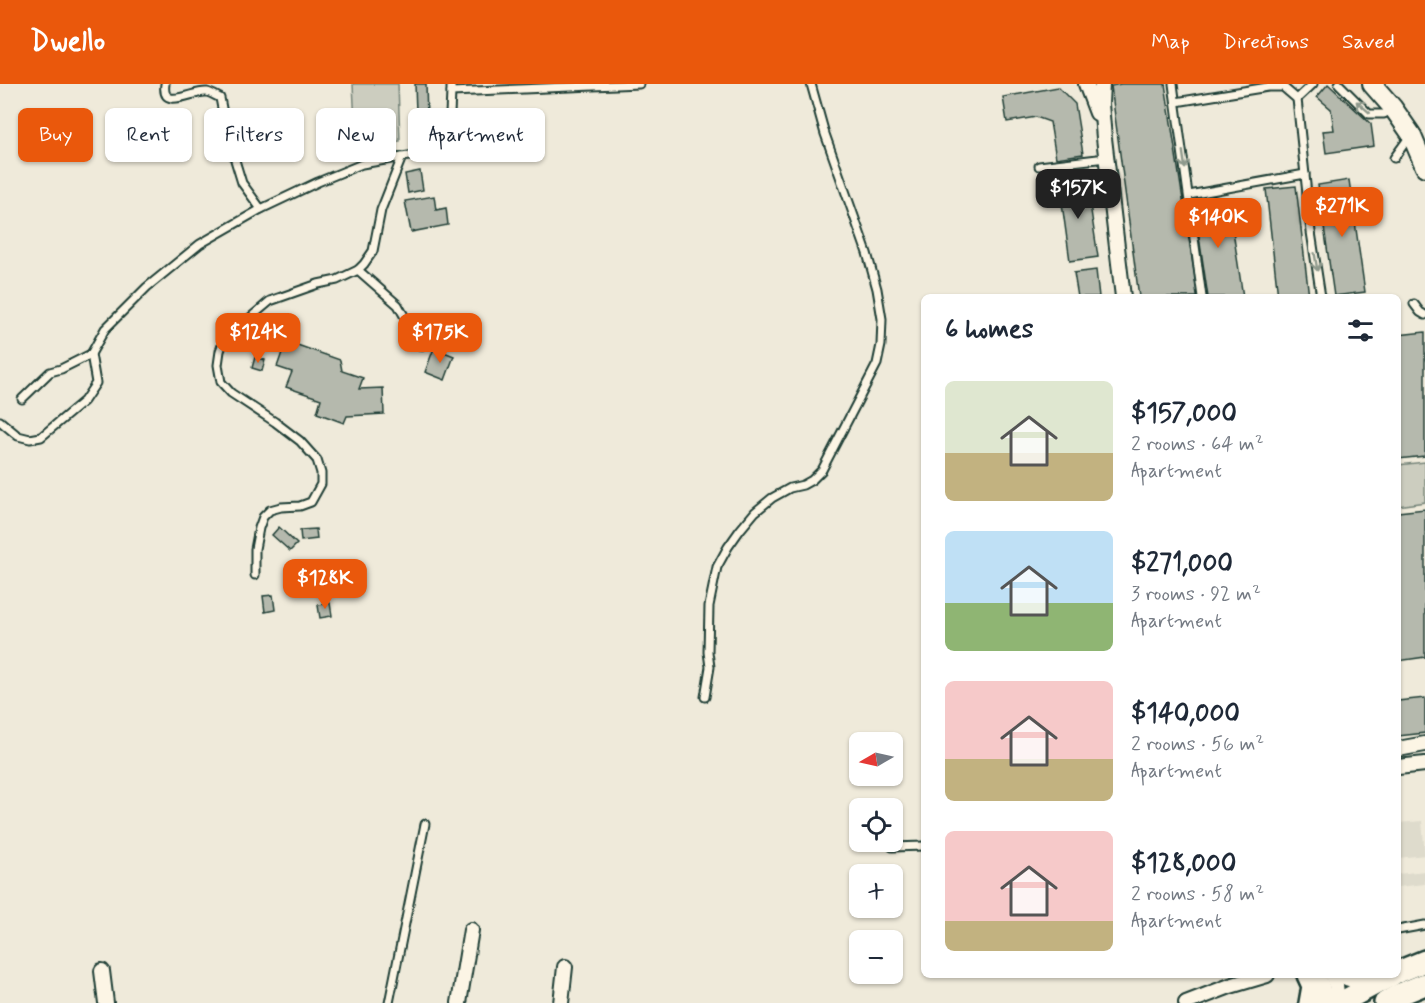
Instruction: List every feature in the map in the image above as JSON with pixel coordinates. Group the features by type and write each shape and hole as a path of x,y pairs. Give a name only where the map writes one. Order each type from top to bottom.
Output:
{"main road":[{"path":"1390,992 1425,961"},
{"path":"1309,978 1313,986 1311,1003"},
{"path":"1358,978 1390,992"},
{"path":"1339,1003 1425,984"}],"street":[{"path":"1086,84 1104,138"},
{"path":"1102,84 1104,138 1123,294"},
{"path":"1372,84 1393,108 1423,156"},
{"path":"1401,748 1425,744"},
{"path":"1401,767 1425,764"},
{"path":"459,1003 471,930"},
{"path":"561,1003 565,967"},
{"path":"102,971 106,1003"},
{"path":"1186,1003 1257,978"},
{"path":"1318,978 1324,990 1325,1003"},
{"path":"1333,978 1339,1003"}],"lane":[{"path":"165,84 166,94 171,98 176,99 205,92 220,98 227,134 243,183 261,209"},
{"path":"22,399 50,372 91,354 105,329 147,287 200,244 261,209 318,182 362,164 436,149 444,144 449,136 451,88 639,84"},
{"path":"705,697 710,667 708,652 710,606 717,567 734,538 755,512 772,498 812,480 822,470 877,364 882,319 873,272 825,134 811,84"},
{"path":"1173,84 1202,294"},
{"path":"1297,99 1313,84"},
{"path":"1339,84 1369,114 1384,114 1393,108"},
{"path":"1176,102 1268,87 1283,87 1297,99 1311,232 1321,294"},
{"path":"1394,158 1411,134"},
{"path":"255,575 255,549 259,528 264,517 270,510 300,506 311,502 321,484 321,473 317,460 300,441 231,393 221,382 218,365 220,351 224,340 270,301 318,284 337,280 358,270 364,264 373,251 381,210 402,157"},
{"path":"1038,166 1106,158"},
{"path":"1189,195 1305,174"},
{"path":"358,270 398,305 421,346"},
{"path":"1414,304 1425,315"},
{"path":"0,421 18,436 30,439 41,437 84,401 96,382 91,354"},
{"path":"389,1003 425,824"},
{"path":"903,847 921,846"},
{"path":"1401,929 1425,925"}],"shaded area":[{"path":"353,84 398,84 400,141 396,141 396,108 354,108"},
{"path":"1425,462 1425,502 1401,506 1401,465"},
{"path":"1422,821 1425,855 1401,858 1401,823"},
{"path":"1425,871 1425,884 1401,887 1401,874"}],"building":[{"path":"415,84 426,84 427,108 416,108"},
{"path":"1165,84 1198,294 1139,294 1111,86"},
{"path":"1328,84 1371,124 1374,146 1326,153 1323,131 1334,130 1331,109 1317,97"},
{"path":"1058,87 1075,104 1083,154 1056,158 1050,122 1036,117 1007,122 1003,97"},
{"path":"420,171 423,190 408,193 405,174"},
{"path":"1086,178 1098,257 1070,261 1059,182"},
{"path":"1349,180 1365,292 1334,294 1318,185"},
{"path":"1296,186 1309,294 1278,294 1266,189"},
{"path":"434,196 436,210 446,208 448,225 411,232 405,201"},
{"path":"1228,198 1243,294 1208,294 1194,203"},
{"path":"1096,270 1099,294 1078,294 1074,273"},
{"path":"1425,332 1425,456 1401,459 1401,335"},
{"path":"286,341 340,360 342,371 363,378 359,389 383,388 384,414 347,416 344,423 317,413 321,399 286,387 292,372 277,367"},
{"path":"434,348 454,356 445,380 425,372"},
{"path":"255,357 265,360 262,371 252,368"},
{"path":"1425,509 1425,657 1401,661 1401,512"},
{"path":"279,527 297,544 290,551 272,535"},
{"path":"316,529 317,539 301,541 300,530"},
{"path":"273,595 275,610 265,612 263,596"},
{"path":"330,603 332,616 320,618 318,605"},
{"path":"1425,698 1425,733 1401,736 1401,701"}]}
